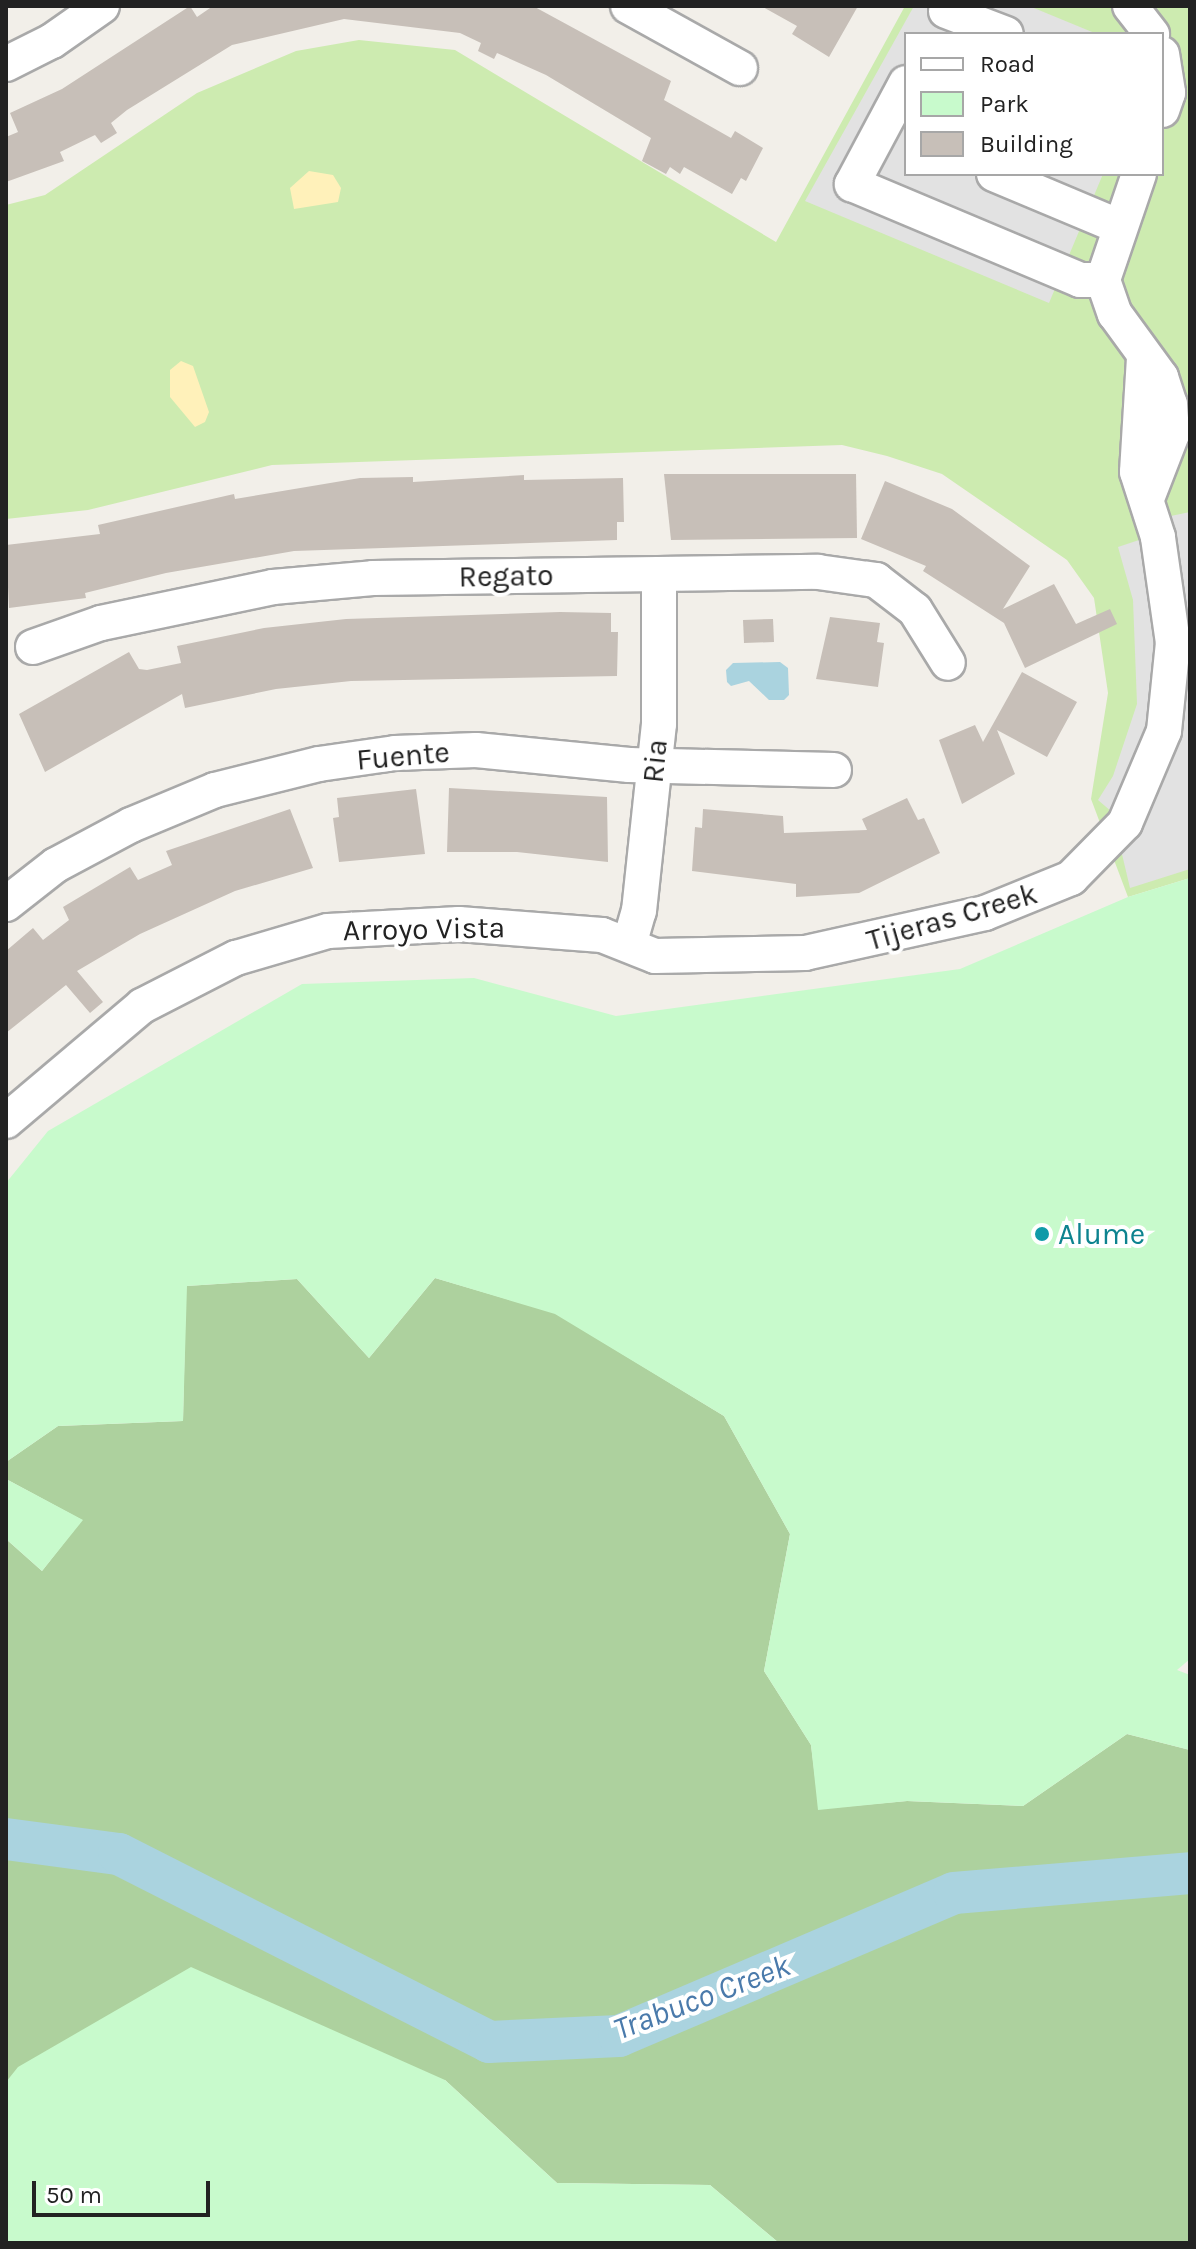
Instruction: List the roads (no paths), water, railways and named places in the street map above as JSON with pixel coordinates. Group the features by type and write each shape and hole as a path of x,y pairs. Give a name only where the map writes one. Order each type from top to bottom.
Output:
{"street":[{"path":"6,64 52,41 102,6"},
{"path":"628,6 740,68"},
{"path":"1130,6 1150,32"},
{"path":"943,17 999,32"},
{"path":"1164,67 1168,93 1164,104"},
{"path":"904,91 894,132 852,184 1080,280 1103,280 1118,226 1138,176"},
{"path":"999,176 1118,226"},
{"name":"Tijeras Creek","path":"642,951 831,949 985,913 1045,892 1092,862 1125,823 1164,731 1173,643 1148,496 1137,472 1144,356 1115,314 1103,280"},
{"name":"Regato","path":"33,647 101,623 273,587 373,578 818,572 876,580 915,610 948,663"},
{"name":"Ria","path":"642,951 639,911 655,766 659,574"},
{"name":"Fuente","path":"6,904 56,865 131,825 215,790 319,764 395,753 476,750 655,766 834,770"},
{"name":"Arroyo Vista","path":"6,1121 142,1006 183,983 276,944 381,924 459,924 602,935 642,951"}],"water":[{"path":"780,662 788,668 789,695 784,700 769,700 749,681 731,686 727,682 726,670 733,663"}],"waterway":[{"name":"Trabuco Creek","path":"6,1839 119,1854 489,2042 619,2036 954,1893 1190,1873"}],"place":[{"name":"Alume","path":"1042,1234"}]}
